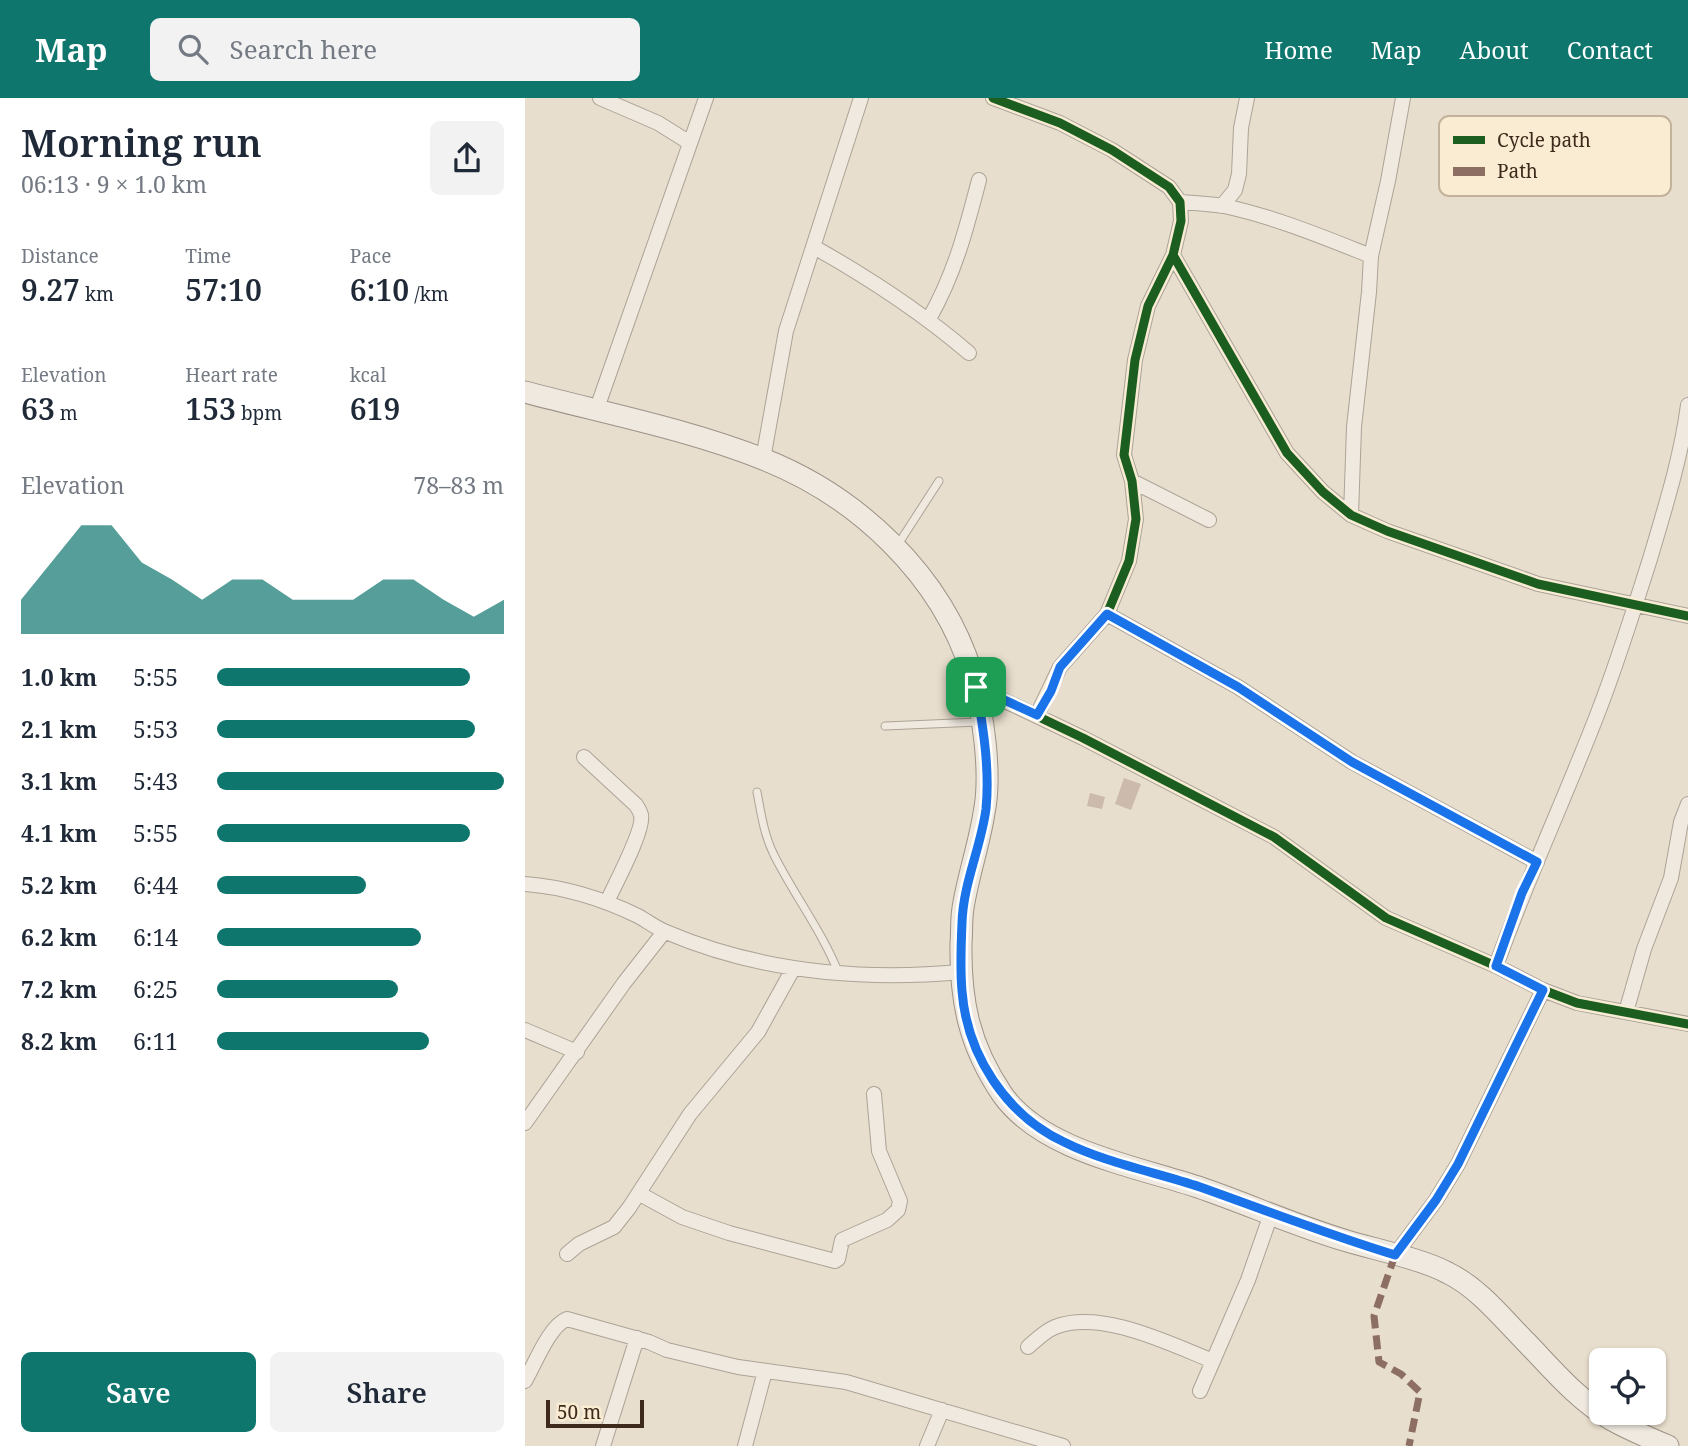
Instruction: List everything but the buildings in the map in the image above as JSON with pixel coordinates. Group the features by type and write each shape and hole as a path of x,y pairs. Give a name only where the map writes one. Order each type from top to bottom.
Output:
{"main road":[{"path":"525,393 704,439 763,459 798,475 845,504 896,547 924,581 949,619 965,652 976,687 986,762 986,809 962,913 962,994 968,1026 984,1065 1005,1098 1025,1119 1064,1142 1448,1272 1472,1288 1583,1398 1610,1419 1668,1446"}],"street":[{"path":"600,98 658,123 690,144"},
{"path":"596,411 706,98"},
{"path":"763,459 786,331 861,98"},
{"path":"993,98 1060,123 1112,150 1169,187 1180,202 1181,221 1173,255 1148,306 1135,360 1124,455 1132,481 1136,519 1129,561 1107,614 1060,667 1051,691 1037,715"},
{"path":"1222,206 1235,190 1239,174 1241,128 1247,98"},
{"path":"1351,515 1354,427 1371,256 1403,98"},
{"path":"929,319 947,288 956,264 979,180"},
{"path":"1180,202 1222,206 1299,228 1371,256"},
{"path":"814,247 886,289 929,319 969,353"},
{"path":"1173,255 1287,453 1323,492 1351,515 1387,531 1538,584 1688,616"},
{"path":"1496,966 1522,893 1599,710 1636,604 1676,472 1688,405"},
{"path":"1132,481 1209,520"},
{"path":"1107,614 1238,687 1352,762 1537,862"},
{"path":"976,687 1037,715 1274,838 1386,918 1577,1003 1688,1024"},
{"path":"585,757 636,805 641,815 638,832 607,902"},
{"path":"1626,1012 1644,949 1671,878 1681,822 1688,804"},
{"path":"525,884 546,886 607,902 664,932 744,959 793,969 879,975 961,972"},
{"path":"525,1124 624,983 664,932"},
{"path":"567,1254 579,1244 614,1227 640,1194 690,1114 758,1032 793,969"},
{"path":"1395,1255 1436,1200 1458,1164 1543,990"},
{"path":"525,1030 577,1052"},
{"path":"640,1194 682,1217 729,1233 835,1261 838,1259 842,1240 887,1220 898,1210 900,1201 879,1151 874,1094"},
{"path":"1200,1391 1248,1280 1271,1214"},
{"path":"525,1381 561,1322 567,1319 637,1338 667,1350 765,1371 846,1382 1063,1446"},
{"path":"1028,1347 1051,1328 1085,1322 1146,1334 1213,1362"},
{"path":"603,1446 637,1338"},
{"path":"745,1446 765,1371"},
{"path":"927,1446 942,1410"}],"lane":[{"path":"896,547 939,481"},
{"path":"885,726 982,722"},
{"path":"757,792 766,835 774,854 829,949 839,974"}],"marked path":[{"path":"1395,1255 1374,1316 1379,1362 1401,1374 1420,1392 1409,1446"}],"cycle path":[{"path":"993,98 1060,123 1112,150 1169,187 1180,202 1181,221 1173,255 1148,306 1135,360 1124,455 1132,481 1136,519 1129,561 1107,614 1060,667 1037,715"},
{"path":"1173,255 1287,453 1323,492 1351,515 1387,531 1538,584 1688,616"},
{"path":"976,687 1083,738 1274,837 1386,918 1577,1003 1688,1024"}],"route":[{"path":"1107,614 1238,687 1352,762 1537,862 1522,893 1496,966 1543,990 1458,1164 1436,1200 1395,1255 1338,1238 1064,1142 1025,1119 1005,1098 984,1065 968,1026 962,994 962,913 986,809 986,762 976,687 1037,715 1051,691 1060,667 1107,614"}]}
